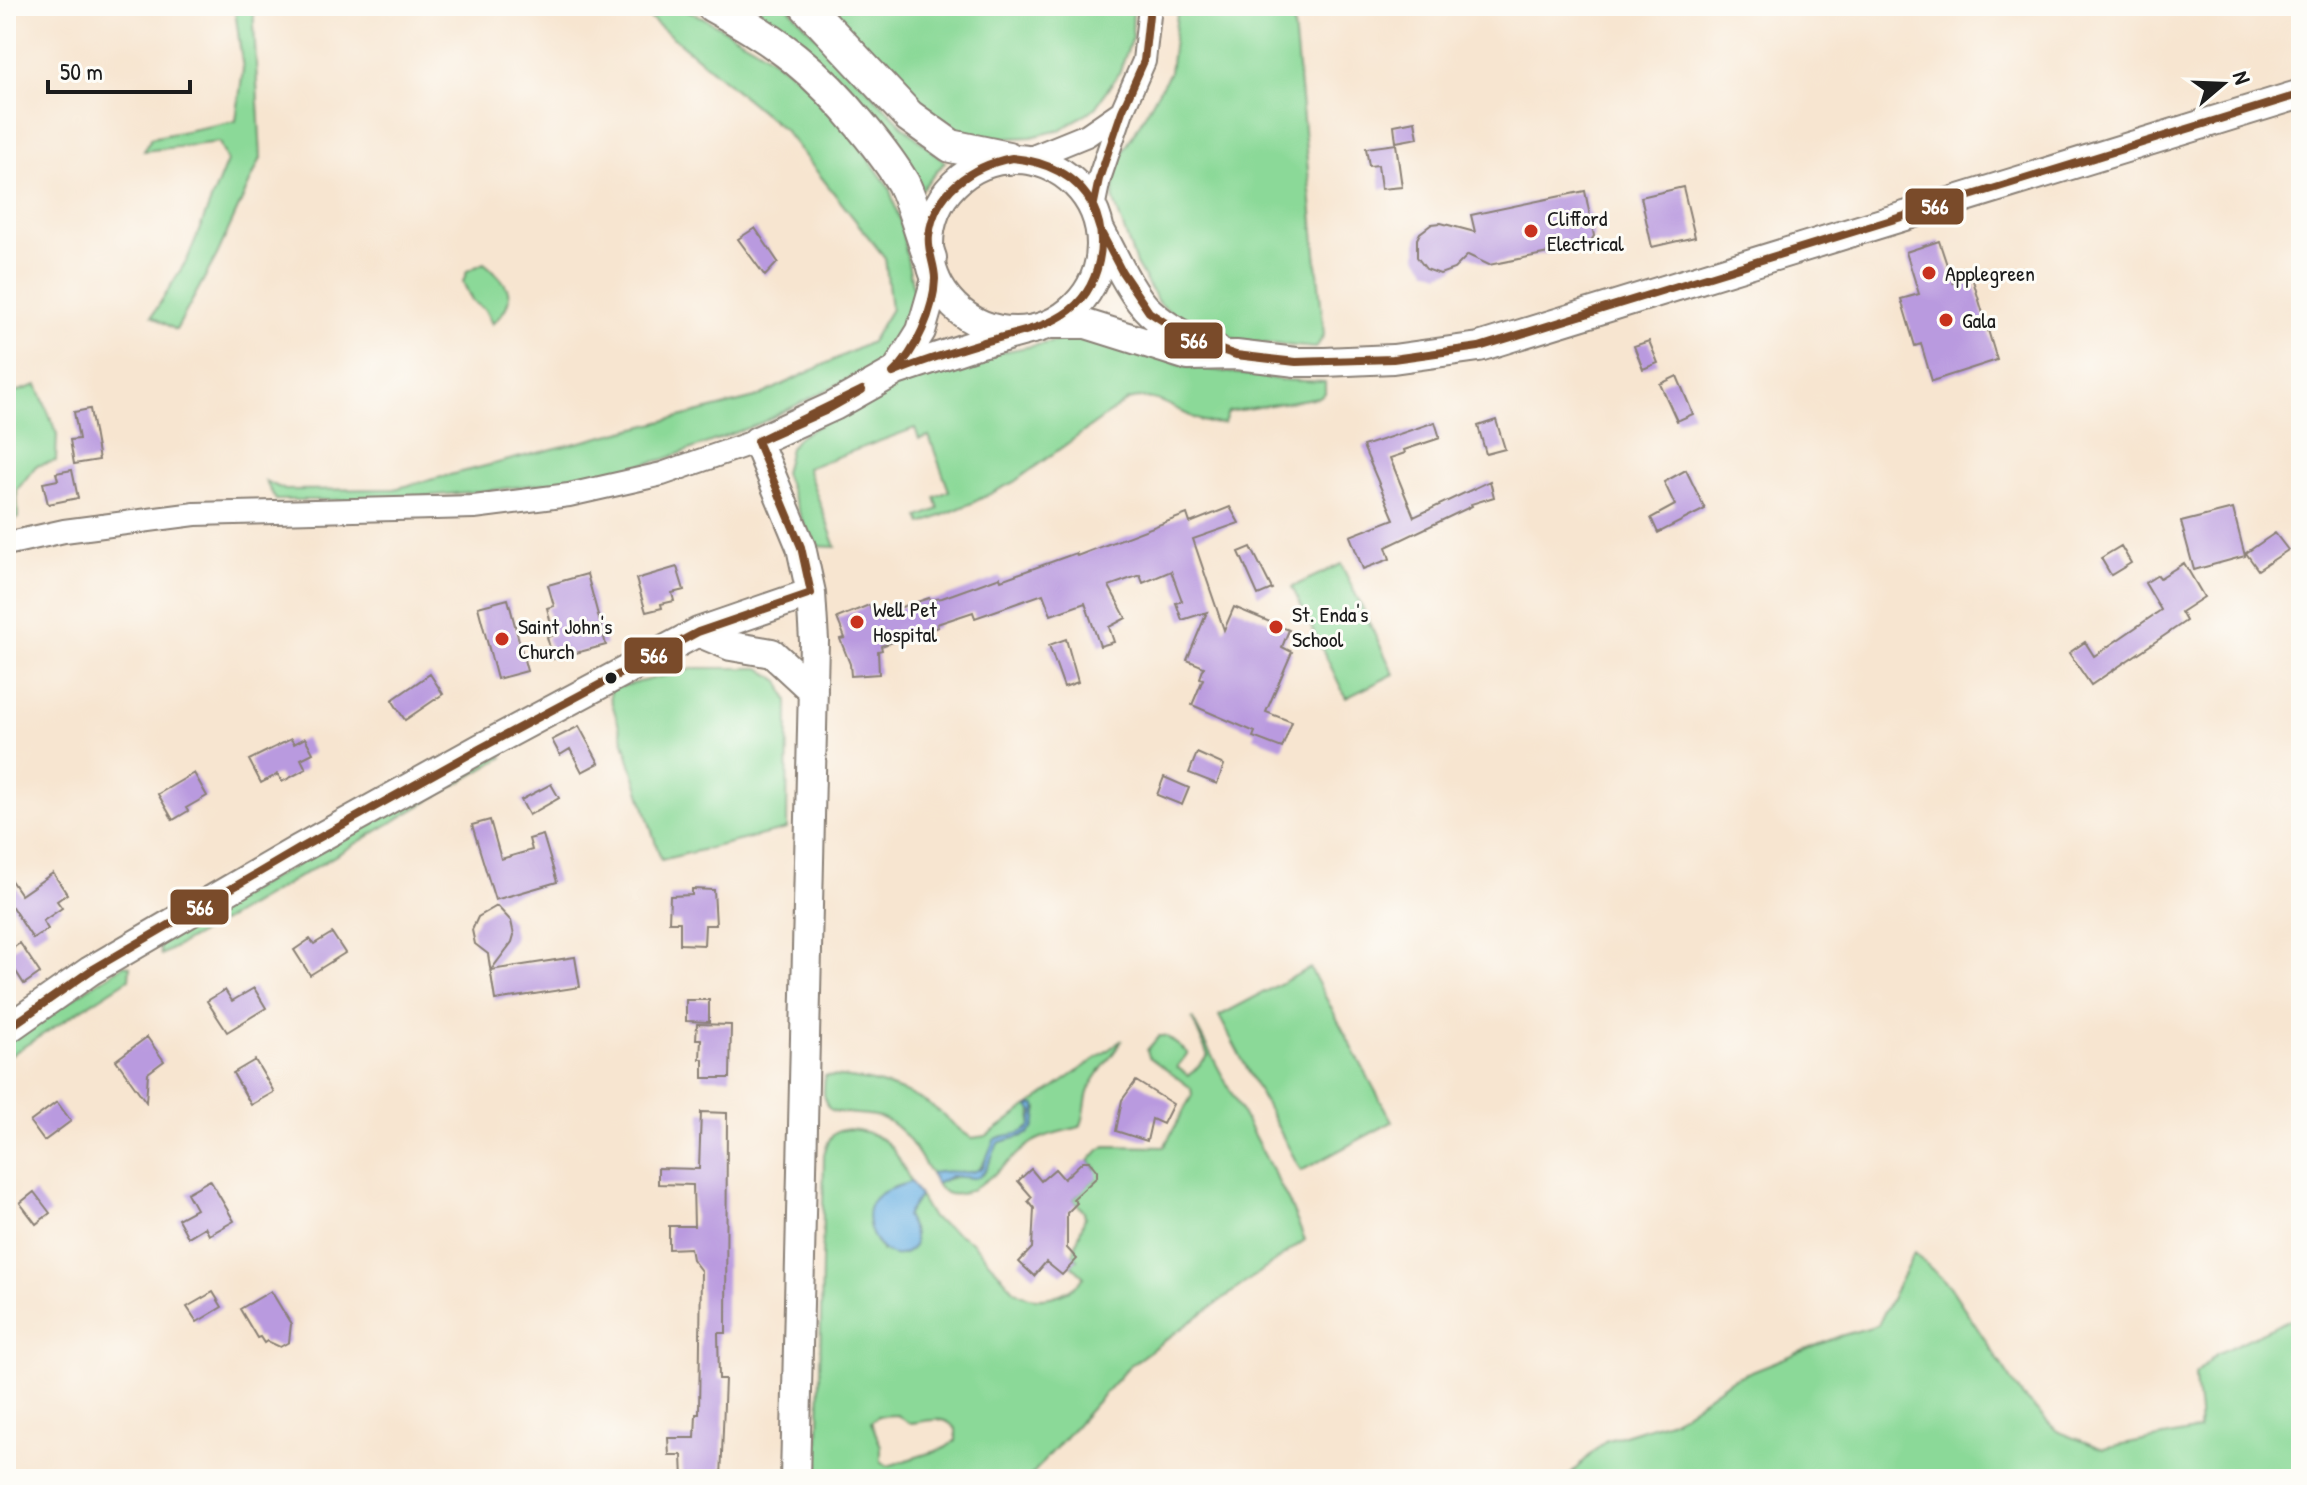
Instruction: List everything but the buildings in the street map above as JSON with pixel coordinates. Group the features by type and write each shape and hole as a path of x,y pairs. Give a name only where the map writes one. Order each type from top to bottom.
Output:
{"highway":[{"path":"713,6 754,28 801,61 836,95 880,148 903,184 933,269"},
{"path":"806,6 909,116 951,146 1018,159"}],"main road":[{"path":"933,269 955,306 983,325 1005,331 1086,324 1188,356 1236,355 1296,362 1393,359 1479,347 2301,94"},
{"path":"896,371 921,331 933,269 929,234 935,212 947,191 964,175 984,164 1018,159 1047,164 1082,189 1122,272 1149,312 1192,340 1236,355"},
{"path":"795,1479 814,641 811,593 801,547 757,441 834,406 896,371 1040,327 1071,311 1087,294 1099,263 1097,219"},
{"path":"6,1030 90,971 299,849 698,632 811,593"},
{"path":"698,632 731,646 772,653 813,691"}],"street":[{"path":"1097,219 1099,179 1122,111 1144,61 1150,6"},
{"path":"1018,159 1087,135 1122,111"},
{"path":"6,544 64,531 195,514 474,507 569,495 662,474 757,441"}],"green space":[{"path":"232,6 253,6 261,158 217,255 176,330 152,316 188,258 227,161 219,142 144,151 151,138 236,121 243,69"},
{"path":"624,6 674,6 702,17 758,49 799,78 836,114 889,187 901,225 918,316 905,343 874,366 761,423 665,459 581,479 493,490 382,500 276,500 265,481 285,490 394,489 755,398 871,342 891,309 885,258 784,130 640,10"},
{"path":"734,6 787,6 904,127 945,162 921,190"},
{"path":"826,6 1133,6 1132,37 1120,71 1095,108 1060,130 1031,137 970,140 934,123"},
{"path":"1178,6 1292,6 1324,335 1316,348 1241,341 1186,324 1158,302 1136,264 1113,198 1117,162 1170,72"},
{"path":"484,263 505,285 509,299 492,324 485,310 472,301 463,282 467,271"},
{"path":"1083,336 1192,367 1283,380 1325,382 1325,393 1319,397 1228,412 1224,423 1199,420 1155,400 1128,400 1014,482 922,524 919,517 939,509 935,497 949,491 929,436 919,439 915,428 807,468 836,547 812,546 784,473 790,448 798,437 925,367"},
{"path":"37,385 57,434 56,461 36,466 17,490 18,518 6,521 6,395"},
{"path":"1341,564 1394,674 1346,698 1292,587"},
{"path":"696,668 760,668 779,681 788,701 787,829 661,860 610,697 611,689"},
{"path":"498,753 503,757 161,955 159,945 224,905"},
{"path":"124,965 130,966 129,979 6,1058 6,1042"},
{"path":"1310,968 1392,1122 1301,1171 1219,1016"},
{"path":"1192,1018 1289,1202 1305,1240 1129,1366 1028,1479 818,1479 824,1154 832,1136 852,1129 882,1139 894,1151 911,1182 892,1188 869,1212 872,1233 882,1251 914,1234 906,1216 919,1196 932,1218 973,1243 1015,1291 1033,1298 1051,1297 1069,1290 1084,1277 1071,1265 1077,1259 1073,1254 1085,1217 1073,1199 1096,1177 1096,1168 1089,1161 1106,1146 1164,1147 1192,1095 1191,1088 1149,1057 1147,1050 1159,1036 1166,1036 1188,1053 1177,1067 1189,1076 1208,1056","holes":["897,1415 909,1423 945,1421 956,1429 956,1440 945,1448 888,1466 881,1461 881,1446 871,1422 878,1416"]},
{"path":"1122,1040 1092,1083 1080,1127 1033,1142 985,1181 958,1194 946,1193 936,1184 953,1177 984,1173 998,1143 1030,1132 1038,1108 1032,1108 1031,1126 1021,1134 1000,1137 978,1171 931,1174 910,1142 890,1122 876,1116 831,1110 825,1100 825,1076 867,1081 895,1088 921,1100 972,1138 986,1136"},
{"path":"1914,1253 1949,1285 2022,1396 2057,1431 2103,1449 2199,1430 2195,1374 2216,1354 2301,1314 2301,1479 1565,1479 1605,1441 1675,1419 1732,1379 1840,1336 1878,1325"}],"water":[{"path":"1036,1105 1036,1117 1032,1131 998,1143 980,1176 951,1176 936,1184 931,1174 972,1172 983,1167 994,1140 1023,1132 1031,1126 1034,1112 1029,1107"},
{"path":"911,1182 919,1196 906,1216 914,1234 914,1246 904,1254 895,1255 878,1244 872,1234 868,1212 880,1194"}],"transit line":[{"name":"566","path":"1150,6 1144,61 1122,111 1099,179 1093,208 1100,230 1122,272 1149,312 1192,340 1236,355 1296,362 1393,359 1479,347 2301,94"},
{"name":"566","path":"1012,158 1048,166 1069,178 1086,195 1096,212 1100,233 1099,261 1092,282 1082,298 1054,320 893,373 916,342 931,304 935,279 929,236 938,206 969,175 982,167 1012,158"},
{"name":"566","path":"862,390 825,411 757,441 862,390"},
{"name":"566","path":"757,441 801,547 811,593"},
{"name":"566","path":"6,1030 90,971 299,849 481,748 698,632 811,593"}],"place":[{"name":"Clifford Electrical","path":"1531,231"},
{"name":"Applegreen","path":"1929,273"},
{"name":"Gala","path":"1946,320"},
{"name":"Well Pet Hospital","path":"857,622"},
{"name":"St. Enda's School","path":"1276,627"},
{"name":"Saint John's Church","path":"502,639"}]}
